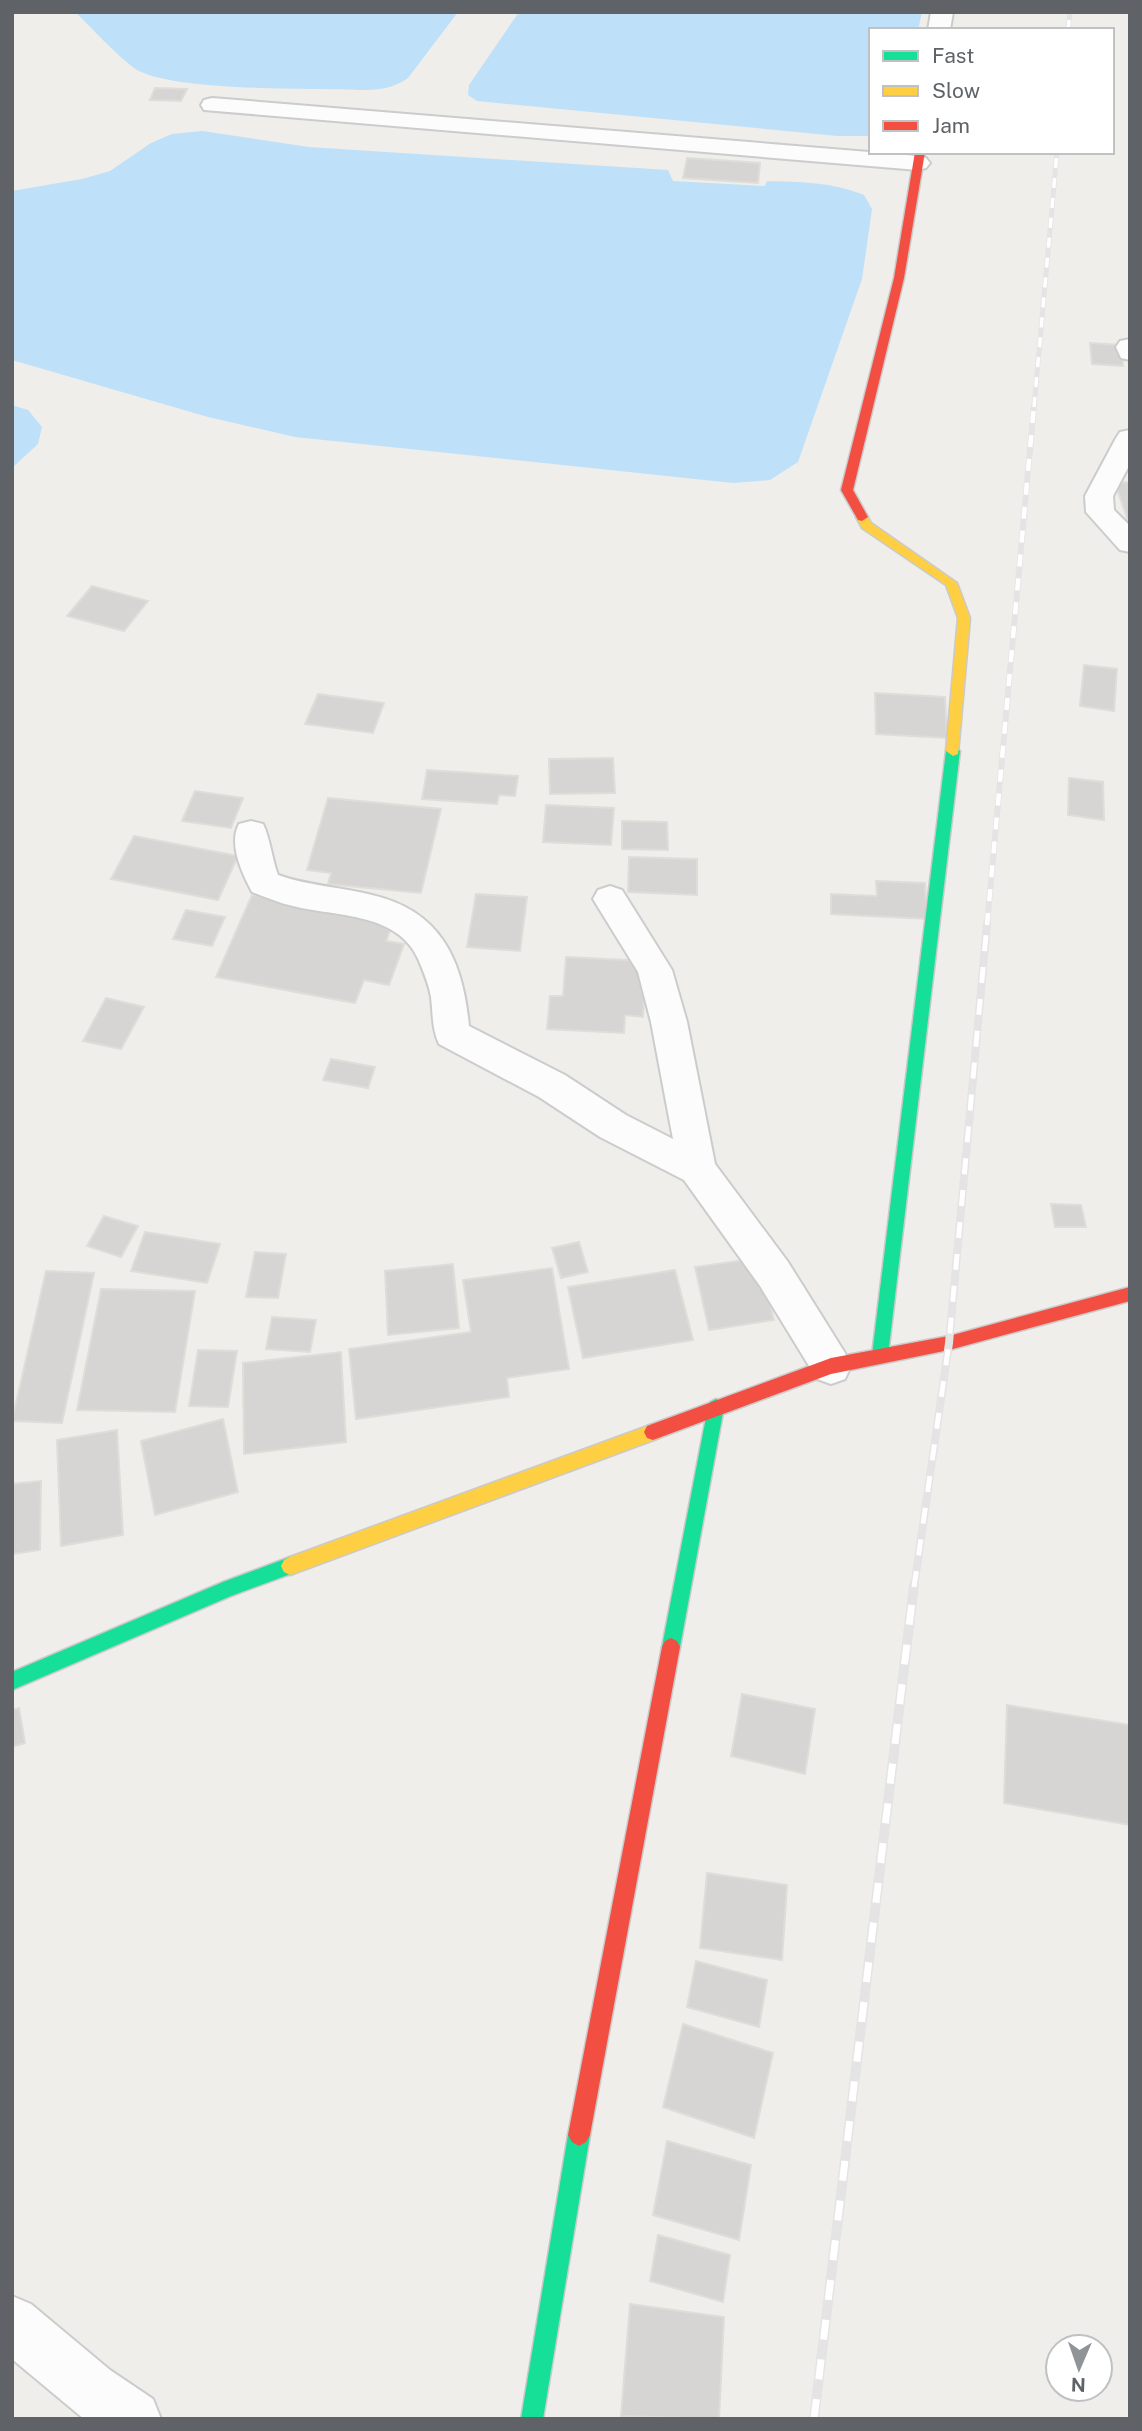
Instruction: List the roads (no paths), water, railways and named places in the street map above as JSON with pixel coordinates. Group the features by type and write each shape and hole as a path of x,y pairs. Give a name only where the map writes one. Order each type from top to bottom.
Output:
{"street":[{"path":"212,105 919,158 899,278 847,490 866,525 951,583 964,618 955,738 880,1355"},
{"path":"1129,546 1100,512 1099,496 1130,438"},
{"path":"251,833 253,853 264,883 284,892 371,907 402,917 428,940 446,987 452,1034 552,1086 613,1126 697,1169"},
{"path":"610,899 655,970 669,1023 697,1169 774,1274 831,1366"},
{"path":"12,1681 229,1588 831,1366 949,1343 1130,1294"},
{"path":"532,2419 566,2207 716,1407"},
{"path":"12,2323 90,2390 133,2419"}],"water":[{"path":"75,12 458,12 408,78 385,88 360,90 208,85 152,76 126,62"},
{"path":"519,12 922,12 918,28 869,28 869,136 838,136 477,101 468,95 469,85"},
{"path":"202,131 309,147 668,170 673,181 765,186 767,181 816,184 840,187 864,195 872,209 862,279 798,462 770,480 733,483 295,437 208,417 12,360 12,191 82,179 110,171 151,143 172,134"},
{"path":"12,405 28,410 42,427 38,444 12,468"}],"railway":[{"path":"1068,28 1070,12"},
{"path":"1034,407 1057,154"},
{"path":"987,925 1034,405"},
{"path":"914,1587 949,1343 987,924"},
{"path":"814,2419 914,1585"}]}
